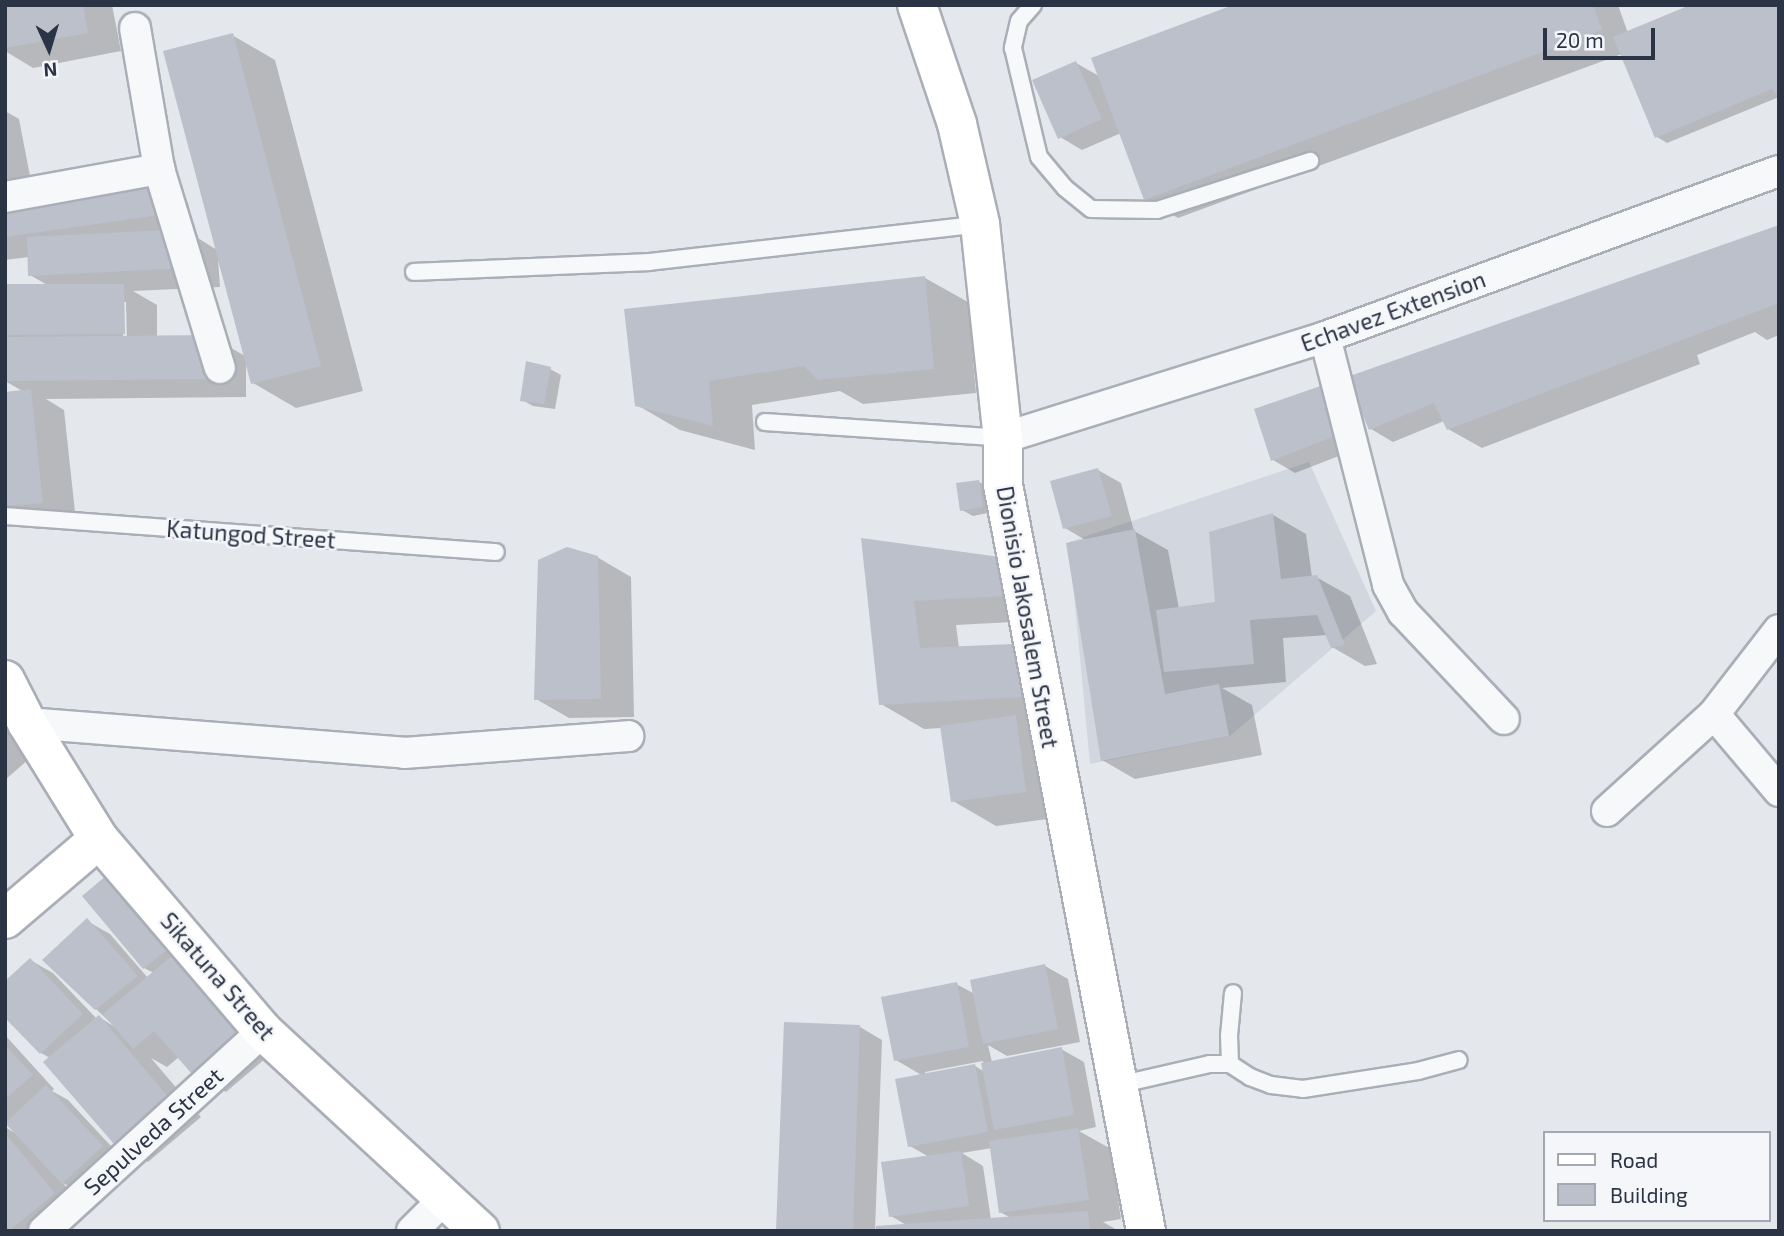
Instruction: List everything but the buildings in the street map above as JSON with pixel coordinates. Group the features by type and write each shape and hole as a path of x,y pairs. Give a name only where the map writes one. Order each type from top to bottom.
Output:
{"street":[{"name":"Dionisio Jakosalem Street","path":"917,5 957,124 980,224 1003,438 1003,485 1023,602 1146,1231"},
{"path":"135,28 159,169 220,368"},
{"path":"5,197 159,169"},
{"name":"Echavez Extension","path":"1003,438 1325,337 1779,172"},
{"path":"1325,337 1388,585 1403,612 1504,719"},
{"path":"1608,811 1714,714 1779,630"},
{"name":"Sikatuna Street","path":"5,680 26,723 99,839 262,1031 443,1200 480,1231"},
{"path":"1714,714 1779,791"},
{"path":"26,723 404,753 628,736"},
{"path":"5,919 99,839"},
{"name":"Sepulveda Street","path":"44,1231 262,1031"},
{"path":"412,1231 443,1200"}],"lane":[{"path":"1033,5 1019,21 1013,48 1039,157 1065,188 1091,209 1157,211 1310,161"},
{"path":"414,272 649,262 980,224"},
{"path":"765,422 1003,438"},
{"name":"Katungod Street","path":"5,516 496,551"},
{"path":"1230,1065 1229,1036 1233,993"},
{"path":"1118,1085 1210,1064 1230,1065 1271,1085 1303,1088 1407,1072 1459,1060"}],"shaded area":[{"path":"1309,462 1376,611 1230,736 1090,764 1069,542"}]}
